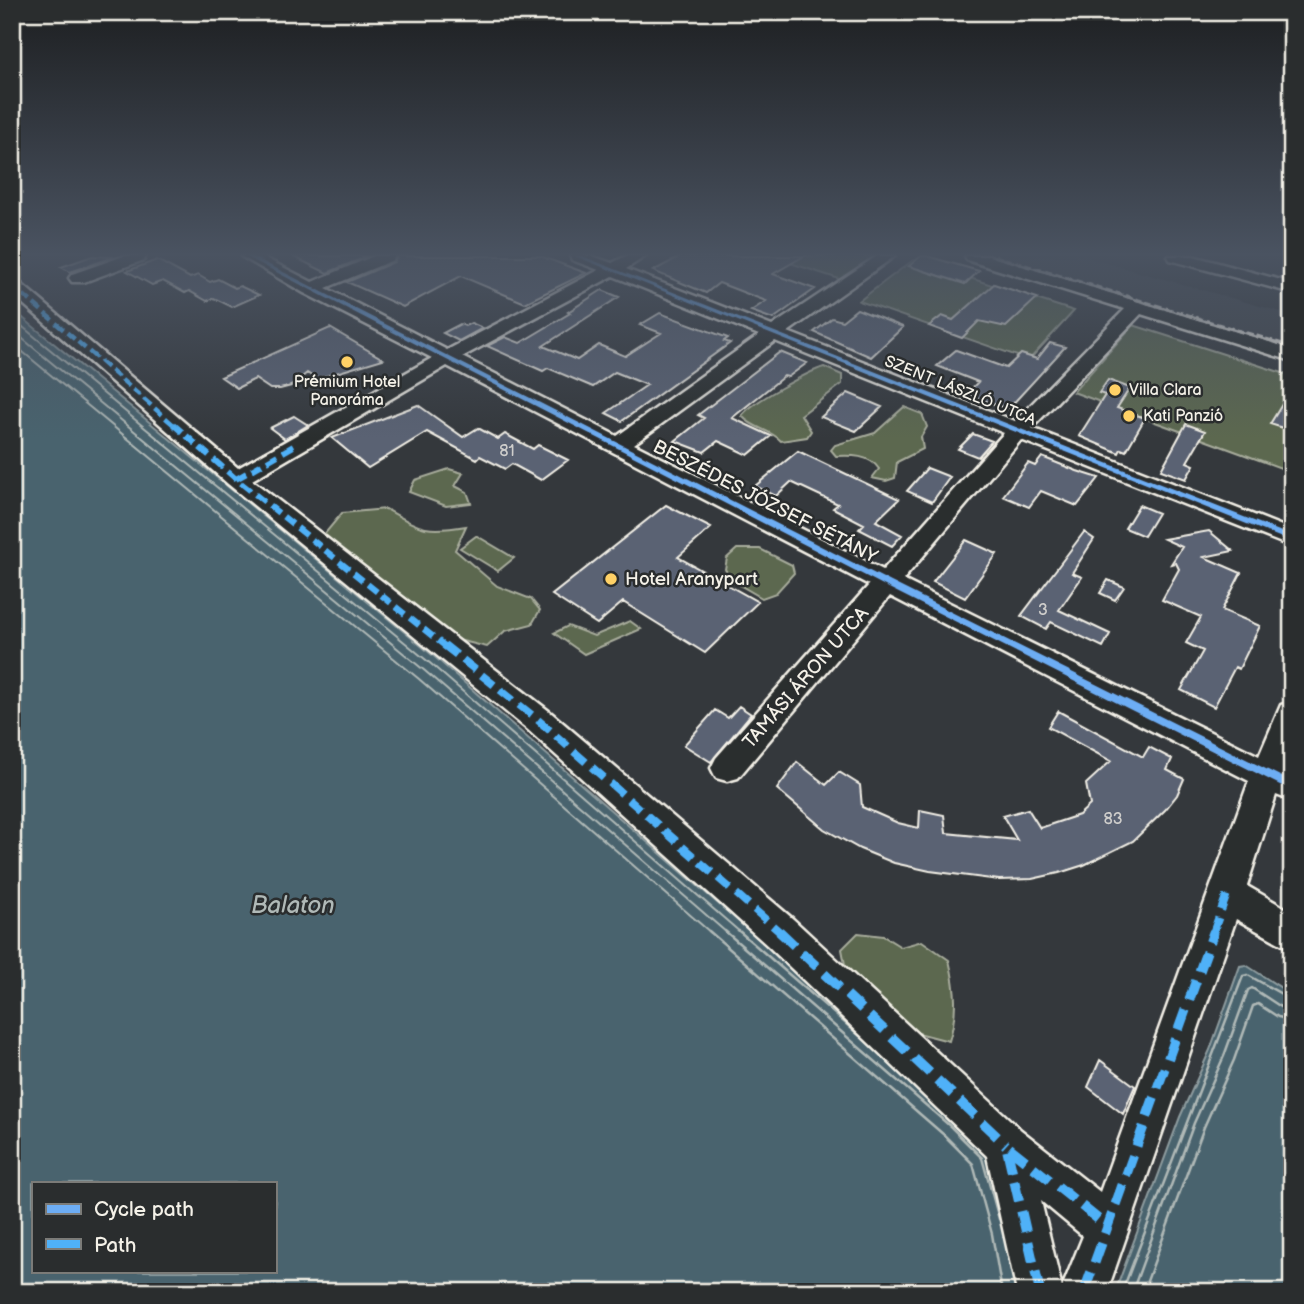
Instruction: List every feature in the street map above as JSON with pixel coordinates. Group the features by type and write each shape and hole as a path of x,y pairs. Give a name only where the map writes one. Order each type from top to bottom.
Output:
{"street":[{"path":"49,317 236,479 538,720 780,932 1006,1145 1109,1228"},
{"name":"BESZÉDES JÓZSEF SÉTÁNY","path":"367,317 1280,781"},
{"path":"236,479 523,317"},
{"name":"SZENT LÁSZLÓ UTCA","path":"733,317 1292,539"},
{"path":"617,446 798,317"},
{"name":"TAMÁSI ÁRON UTCA","path":"727,768 1018,430 1127,317"},
{"path":"1169,317 1292,355"},
{"path":"1084,1292 1227,894 1280,781 1292,714"},
{"path":"1227,894 1292,932"},
{"path":"1006,1145 1040,1292"}],"shaded area":[{"path":"1162,317 1292,317 1292,357"}],"green space":[{"path":"905,317 1069,317 1029,360"},
{"path":"1133,325 1292,376 1292,472 1073,392"},
{"path":"824,367 842,375 842,384 801,415 811,431 807,437 781,441 742,416 767,396"},
{"path":"904,407 922,414 927,427 921,437 923,449 897,462 895,478 886,481 872,478 879,469 871,461 854,456 836,456 831,450 835,445 875,433"},
{"path":"449,469 463,473 455,486 467,492 471,503 446,506 409,492 415,480"},
{"path":"386,509 424,528 466,526 455,550 497,586 531,599 540,610 532,624 505,631 487,647 454,639 322,537 342,513"},
{"path":"476,536 514,558 498,571 460,548"},
{"path":"737,549 760,549 792,565 794,573 776,593 762,598 731,580 725,569 727,558"},
{"path":"630,621 641,629 584,654 554,633 568,626 594,636"},
{"path":"858,933 883,936 901,947 922,941 949,960 955,1001 949,1041 899,1028 847,975 842,949"}],"water":[{"name":"Balaton","path":"12,317 22,317 436,658 962,1116 997,1150 1028,1292 12,1292"},
{"path":"1246,965 1292,995 1292,1292 1115,1292 1240,966"}],"building":[{"path":"564,317 588,317 543,346 577,360 599,345 625,356 661,333 640,325 654,317 670,317 728,338 724,341 730,343 622,421 606,413 647,385 615,372 593,387 548,368 543,371 487,346 505,337 520,343"},
{"path":"847,317 877,317 903,327 871,357 814,332 832,318 842,321"},
{"path":"941,317 953,320 957,317 1017,317 1006,327 979,321 962,338 929,326"},
{"path":"471,323 483,328 459,341 443,333 460,324 465,326"},
{"name":"Prémium Hotel Panoráma","path":"330,328 383,359 316,379 307,373 291,386 280,389 270,389 255,379 237,388 221,377"},
{"path":"1050,343 1065,347 1008,409 966,394 978,382 937,366 956,350 1006,368 1021,354 1037,359"},
{"path":"780,352 807,363 788,377 784,376 732,418 771,436 748,455 718,441 704,452 675,441 704,418 698,415"},
{"path":"1108,380 1130,388 1117,408 1145,418 1126,451 1121,449 1119,453 1079,436 1105,395 1099,393"},
{"path":"1292,388 1292,416 1286,429 1270,424"},
{"path":"848,393 882,407 856,431 821,417"},
{"path":"418,405 463,437 478,428 498,439 505,434 533,449 538,445 568,460 541,480 512,464 505,469 480,456 477,459 427,432 368,468 332,438"},
{"path":"294,416 308,425 285,439 270,428"},
{"path":"1186,424 1205,431 1187,462 1194,465 1186,479 1161,470"},
{"path":"973,434 992,441 978,457 958,449"},
{"path":"798,451 899,499 876,521 902,535 892,546 859,529 864,524 833,508 838,504 791,482 776,496 755,486"},
{"path":"1042,457 1099,478 1077,506 1041,491 1029,507 1003,496 1028,463 1035,466"},
{"path":"927,468 950,477 932,502 907,491"},
{"name":"Hotel Aranypart","path":"666,505 711,528 678,557 758,602 705,653 623,602 597,624 552,595"},
{"path":"1139,505 1158,513 1144,536 1125,528"},
{"path":"1209,531 1233,551 1204,557 1241,573 1222,610 1260,626 1239,669 1235,667 1214,707 1181,690 1203,651 1186,643 1201,617 1162,600 1179,569 1176,563 1171,564 1182,547 1164,539"},
{"path":"1084,532 1094,539 1072,573 1082,577 1059,610 1110,634 1103,647 1051,622 1046,629 1021,616"},
{"path":"966,540 997,554 965,598 933,582"},
{"path":"1108,580 1124,587 1115,600 1100,593"},
{"path":"739,706 751,714 711,762 684,745 715,710 728,718"},
{"path":"1058,711 1143,757 1149,747 1172,759 1167,770 1184,779 1177,795 1165,810 1133,841 1084,865 1059,873 1032,879 999,880 930,871 894,863 860,849 824,829 777,789 797,762 826,785 839,772 860,785 862,807 898,823 919,828 920,810 944,815 946,833 1017,840 1003,816 1028,809 1040,828 1079,815 1090,805 1086,784 1111,761 1048,727"},
{"path":"1100,1060 1135,1086 1123,1114 1088,1087"}],"railway":[{"path":"1194,317 1292,347"}],"marked path":[{"path":"49,317 236,479 538,720 780,932 1006,1145"},
{"path":"236,479 297,444"},
{"path":"1084,1292 1227,894"},
{"path":"1040,1292 1006,1145 1109,1228"}],"cycle path":[{"path":"368,317 888,584 1292,787"},
{"path":"732,317 1292,539"}],"place":[{"name":"Prémium Hotel Panoráma","path":"347,362"},
{"name":"Villa Clara","path":"1115,390"},
{"name":"Kati Panzió","path":"1129,416"},
{"name":"Hotel Aranypart","path":"611,579"}]}
